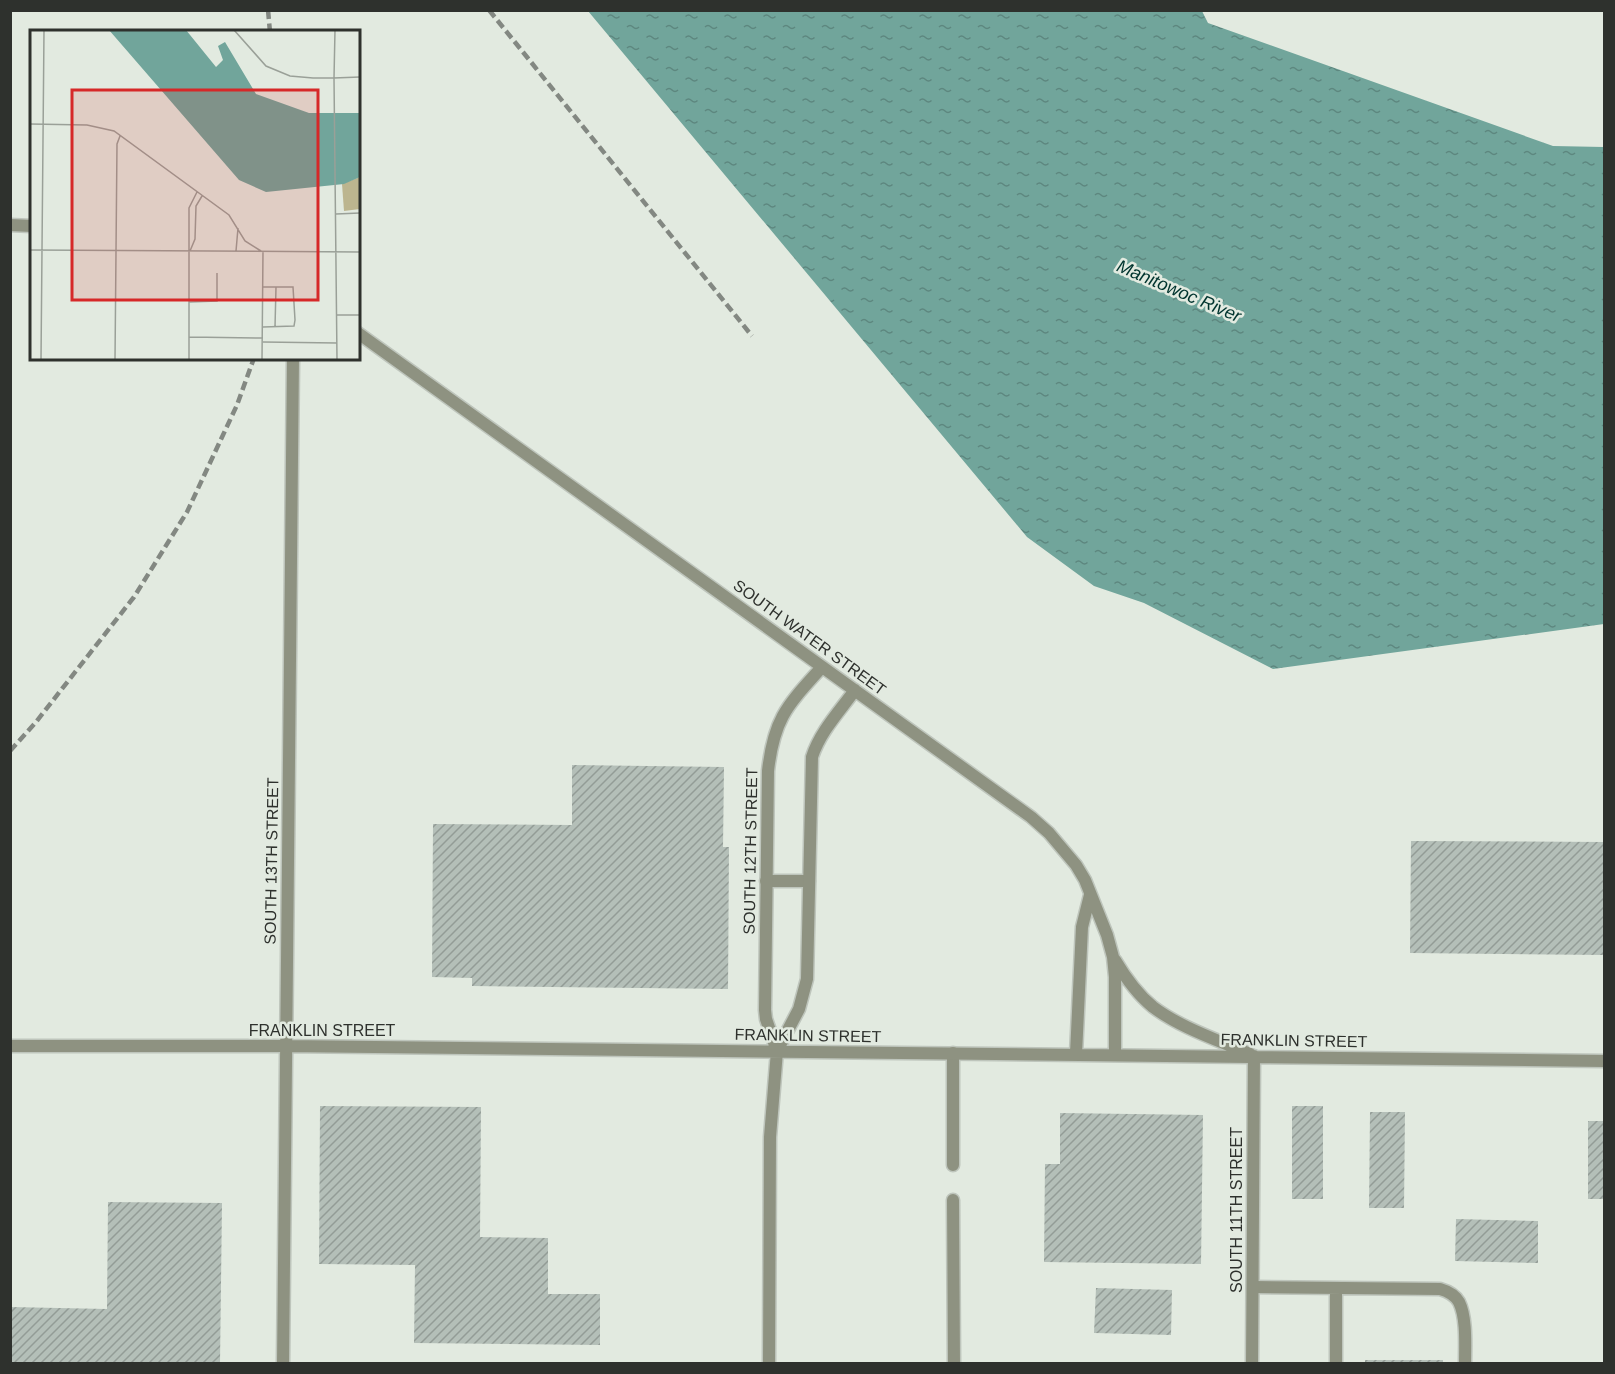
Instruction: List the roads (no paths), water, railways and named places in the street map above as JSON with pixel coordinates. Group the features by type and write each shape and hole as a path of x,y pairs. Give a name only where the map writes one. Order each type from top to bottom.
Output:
{"street":[{"path":"10,225 30,225"},
{"name":"SOUTH WATER STREET","path":"360,334 1031,817 1072,860 1085,880 1113,957"},
{"name":"SOUTH 13TH STREET","path":"283,1364 293,360"},
{"name":"SOUTH 12TH STREET","path":"777,1051 765,1010 768,771 771,746 778,722 792,701 822,667"},
{"name":"SOUTH 12TH STREET","path":"769,1364 770,1125 777,1051 799,1009 807,978 812,757 825,730 855,690"},
{"path":"766,881 809,881"},
{"path":"1077,1054 1082,927 1090,895"},
{"path":"1113,957 1115,1055"},
{"path":"1113,957 1126,978 1153,1006 1178,1022 1254,1056"},
{"name":"FRANKLIN STREET","path":"10,1046 285,1046 1605,1061"},
{"path":"953,1053 953,1165"},
{"name":"SOUTH 11TH STREET","path":"1252,1364 1254,1056"},
{"path":"953,1200 954,1364"},
{"path":"1252,1287 1440,1289 1450,1293 1459,1303 1465,1333 1465,1364"},
{"path":"1336,1288 1336,1364"}],"water":[{"name":"Manitowoc River","path":"588,11 1202,11 1208,23 1553,146 1604,147 1604,624 1273,669 1144,603 1094,586 1027,537"}],"railway":[{"path":"268,10 270,30"},
{"path":"489,10 752,336"},
{"path":"10,751 36,722 134,597 187,512 237,405 253,360"}]}
